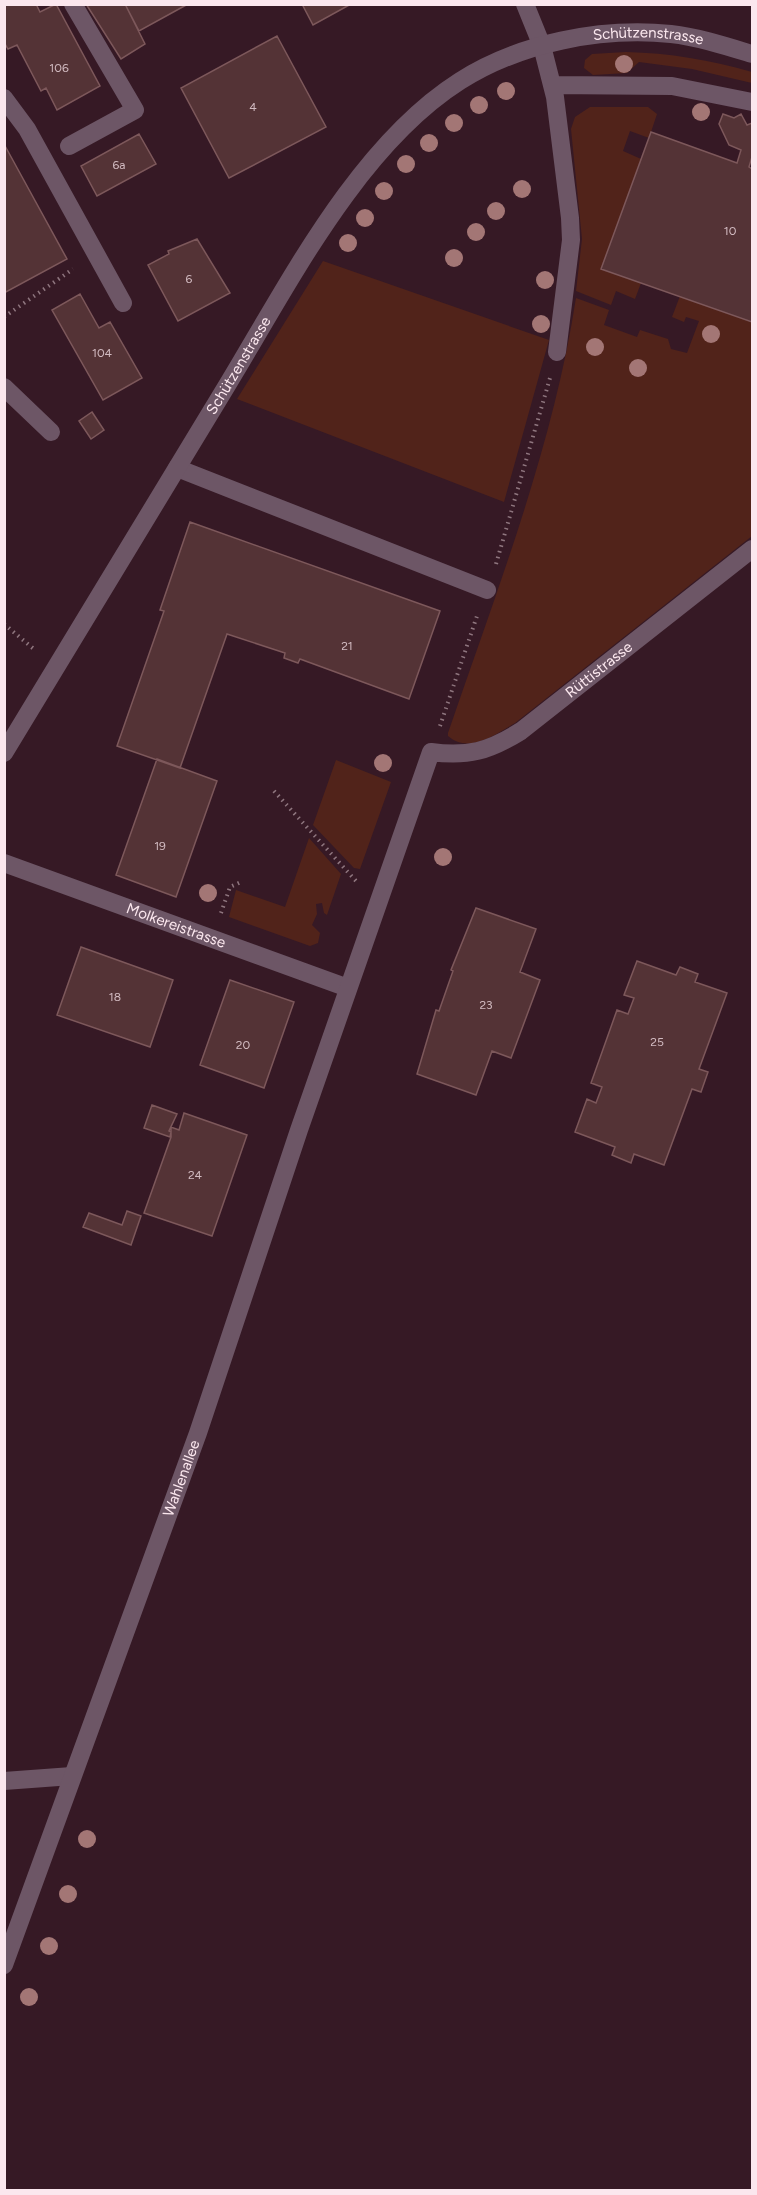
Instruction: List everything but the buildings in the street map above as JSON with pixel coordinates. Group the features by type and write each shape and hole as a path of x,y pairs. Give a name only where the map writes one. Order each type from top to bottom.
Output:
{"street":[{"path":"69,146 135,110 73,4"},
{"path":"525,4 542,46 552,85 571,240 557,352"},
{"name":"Schützenstrasse","path":"4,753 307,254 382,149 417,113 462,80 495,63 542,46 611,34 646,32 674,35 753,54"},
{"path":"552,85 672,86 753,102"},
{"path":"7,109 27,129 123,303"},
{"path":"4,387 51,432"},
{"path":"177,468 487,590"},
{"name":"Rüttistrasse","path":"431,752 464,755 491,748 521,731 753,549"},
{"name":"Wahlenallee","path":"4,1965 198,1432 348,988 431,752"},
{"name":"Molkereistrasse","path":"4,863 348,988"},
{"path":"4,1782 72,1776"}],"path":[{"path":"4,317 79,266"},
{"path":"431,752 514,509 557,352"},
{"path":"4,624 11,630"},
{"path":"274,791 377,904"},
{"path":"213,939 230,887 243,881"}],"shaded area":[{"path":"626,52 674,56 737,68 752,72 752,83 692,69 639,62 627,73 593,75 584,68 585,60 592,54"},
{"path":"590,107 648,107 657,114 649,138 630,131 623,151 641,159 602,268 641,283 635,299 616,291 611,305 576,291 582,239 571,129 575,117"},
{"path":"323,261 549,340 504,502 237,399"},
{"path":"680,296 752,322 752,536 515,723 482,741 465,743 456,741 448,736 448,733 522,518 553,409 576,298 609,310 604,325 637,337 640,330 668,339 671,349 687,353 699,321 686,317 684,322 672,317"},
{"path":"336,760 391,782 360,869 354,868 313,825"},
{"path":"309,838 341,874 327,915 324,913 322,903 316,904 317,914 312,925 320,933 318,943 310,946 229,917 236,890 285,907"}]}
